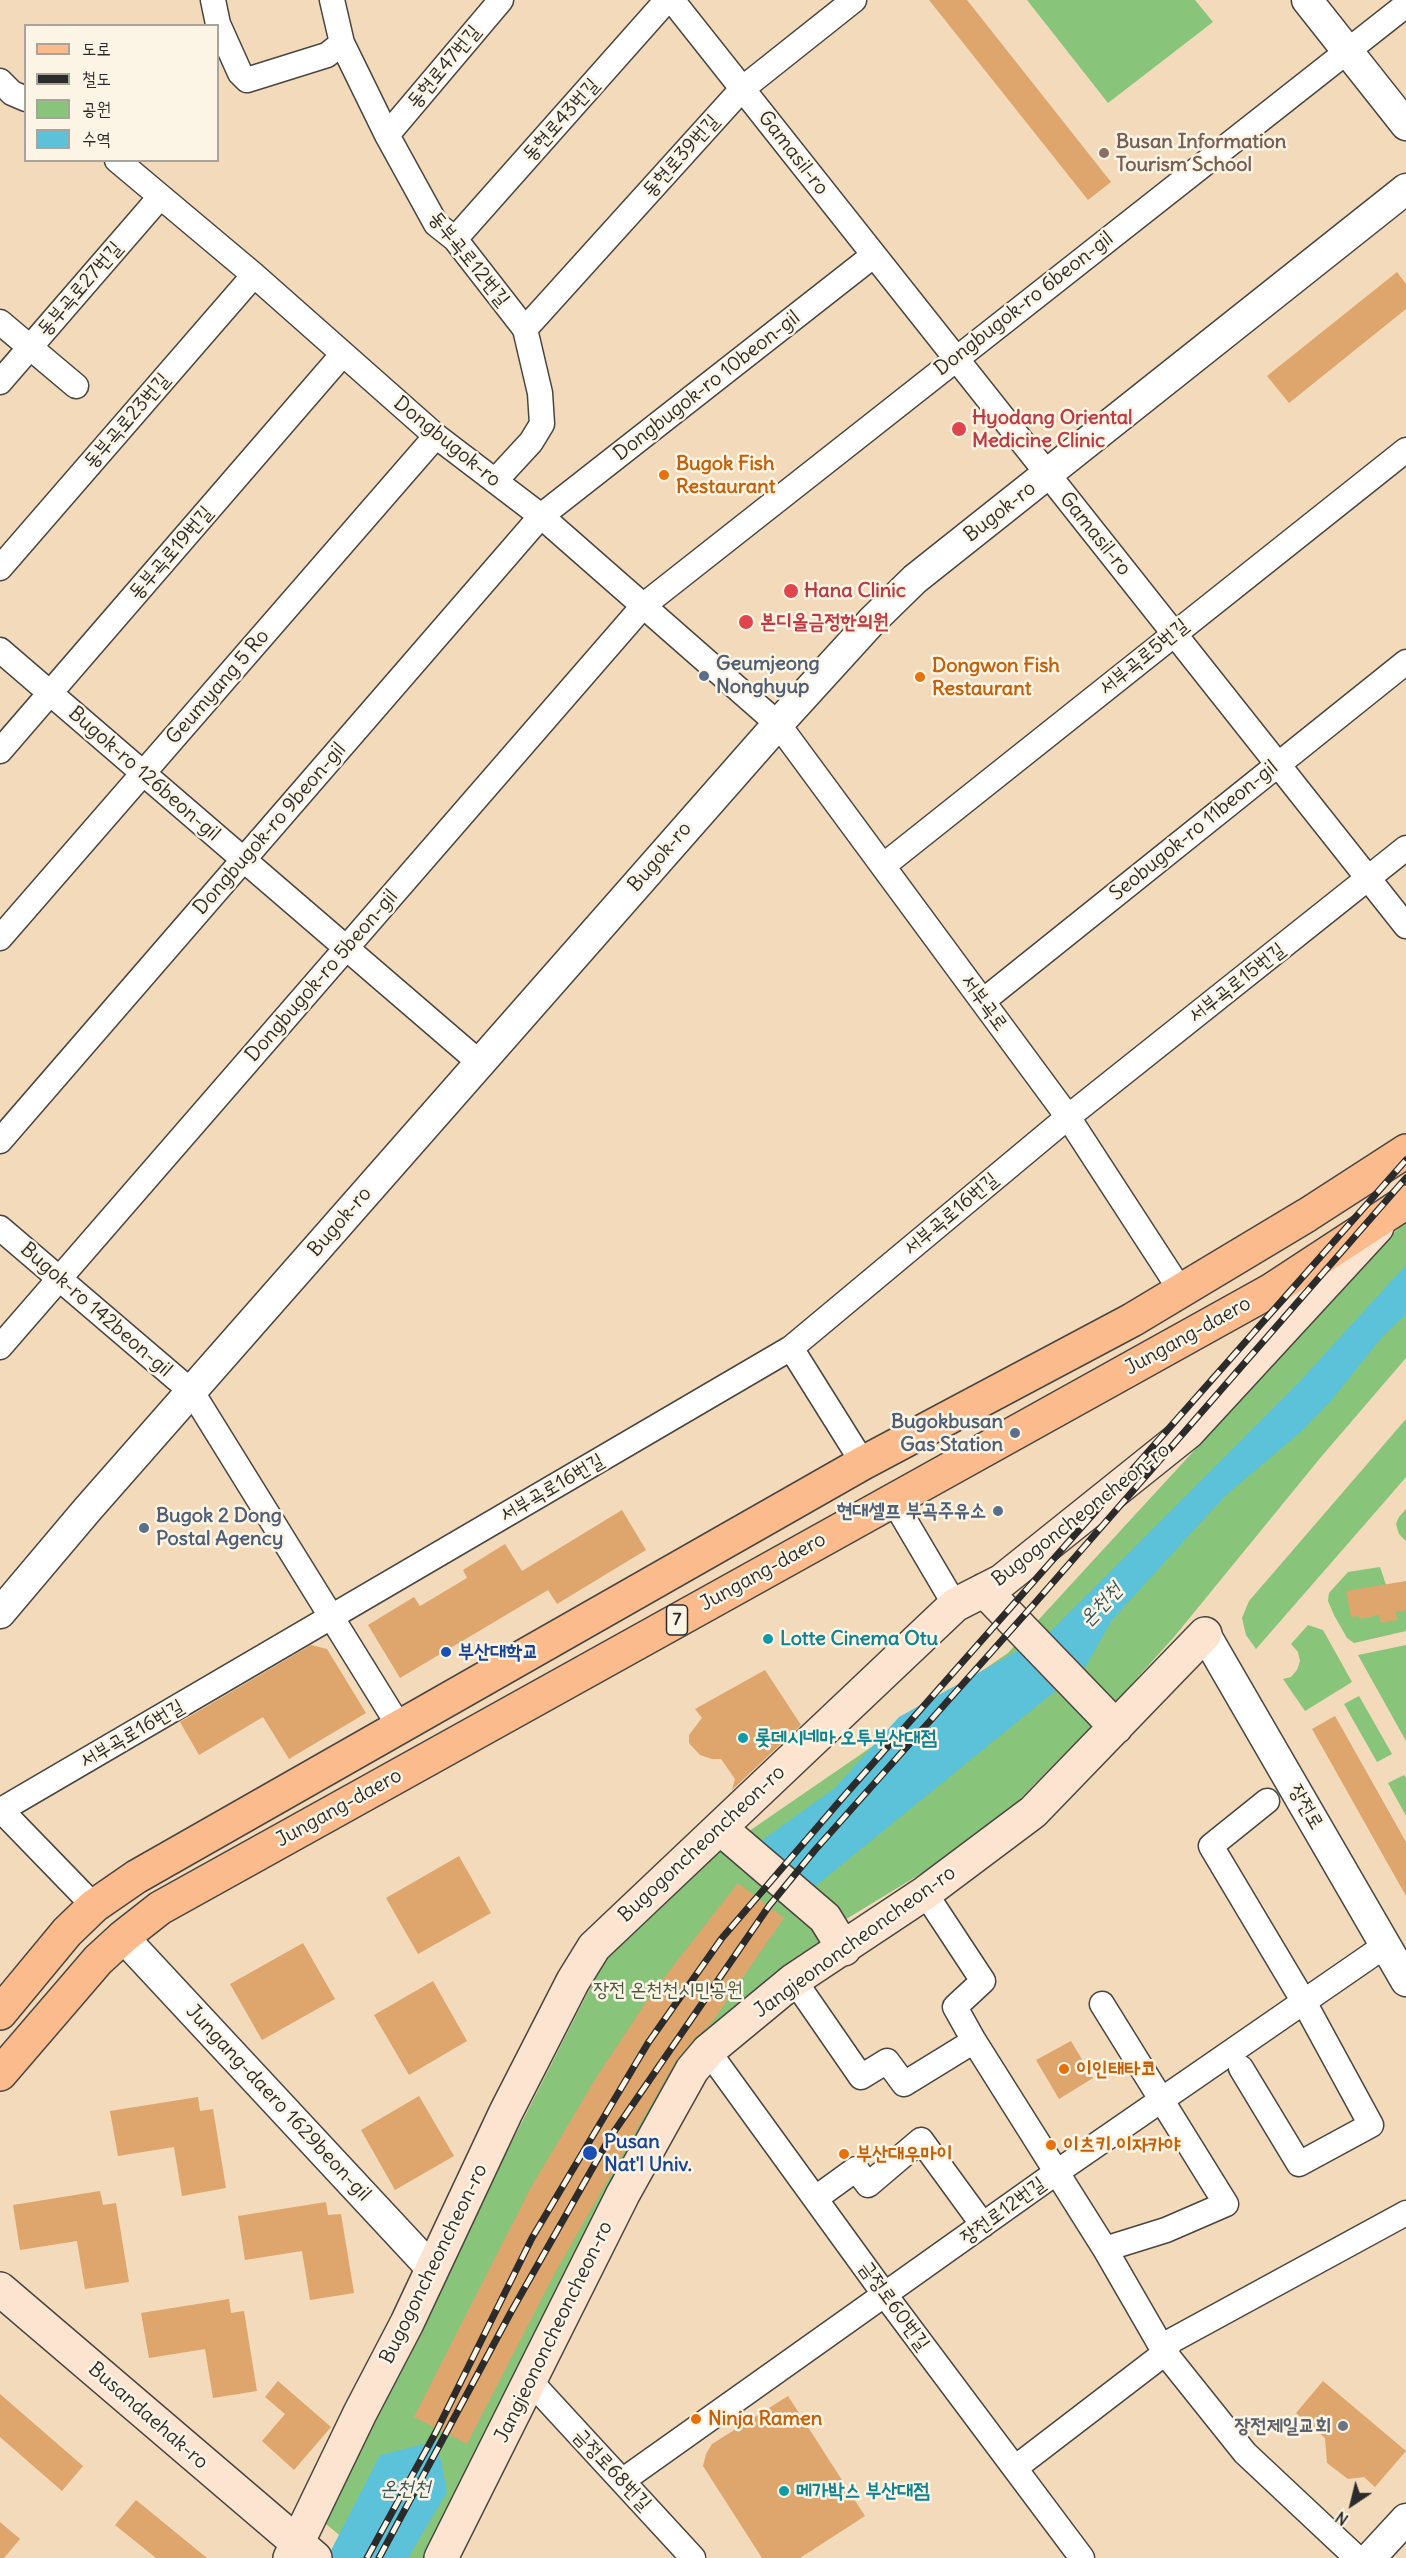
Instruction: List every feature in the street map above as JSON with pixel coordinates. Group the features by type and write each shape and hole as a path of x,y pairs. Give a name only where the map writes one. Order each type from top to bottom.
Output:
{"main road":[{"name":"Jungang-daero","path":"0,2013 67,1932 94,1906 136,1877 399,1725 863,1463 1132,1320 1400,1152"},
{"name":"Jungang-daero","path":"0,2074 98,1960 123,1936 160,1908 1270,1291 1399,1207"},
{"name":"Bugogoncheoncheon-ro","path":"300,2553 506,2112 573,1981 594,1947 726,1833 955,1605 989,1595 1002,1581 1188,1432 1399,1207"},
{"path":"989,1595 1108,1719"},
{"name":"Jangjeononcheoncheon-ro","path":"441,2558 623,2194 692,2070 708,2051 794,1980 844,1949 925,1893 1033,1812 1108,1719 1204,1634"},
{"path":"726,1833 825,1918 844,1949"},
{"name":"Busandaehak-ro","path":"0,2289 300,2553"}],"street":[{"path":"213,0 218,24"},
{"name":"동현로47번길","path":"387,135 501,0"},
{"name":"Gamasil-ro","path":"669,0 1406,926"},
{"name":"동현로43번길","path":"455,239 669,0"},
{"name":"동현로39번길","path":"525,329 742,89 854,0"},
{"path":"1307,0 1406,125"},
{"name":"동부곡로12번길","path":"334,1 342,43 387,135 435,224 455,239 525,329 540,393 542,424 531,442 495,481"},
{"name":"Dongbugok-ro 6beon-gil","path":"644,604 1406,5"},
{"path":"219,26 240,74 247,80 327,55 342,43"},
{"name":"Dongbugok-ro","path":"119,162 254,275 342,355 436,435 541,516 644,604 778,724"},
{"name":"Bugok-ro","path":"0,1613 87,1510 778,724 872,621 915,579 1406,189"},
{"name":"동부곡로27번길","path":"0,382 159,197"},
{"name":"Dongbugok-ro 10beon-gil","path":"541,516 874,255"},
{"name":"동부곡로23번길","path":"0,568 254,275"},
{"path":"0,322 76,386"},
{"name":"동부곡로19번길","path":"0,751 342,355"},
{"name":"Geumyang 5 Ro","path":"0,938 436,435"},
{"name":"서부곡로5번길","path":"883,866 1406,450"},
{"name":"Dongbugok-ro 9beon-gil","path":"0,1141 541,516"},
{"name":"Dongbugok-ro 5beon-gil","path":"0,1347 644,604"},
{"name":"Bugok-ro 126beon-gil","path":"0,650 480,1063"},
{"name":"Seobugok-ro 11beon-gil","path":"983,1001 1406,662"},
{"name":"서부곡로","path":"778,724 1068,1117 1181,1291"},
{"name":"서부곡로15번길","path":"1068,1117 1406,848"},
{"name":"서부곡로16번길","path":"1,1810 791,1347 1068,1117"},
{"name":"Bugok-ro 142beon-gil","path":"0,1228 192,1392 330,1618 399,1725"},
{"path":"791,1347 863,1463"},
{"path":"893,1500 955,1605"},
{"name":"장전로","path":"1204,1634 1406,1981"},
{"path":"1241,2068 1299,2164 1371,2125 1304,2002 1211,1846 1267,1801"},
{"path":"1,1810 94,1906"},
{"path":"925,1893 983,1981 955,2007 1105,2250 1165,2353 1245,2453 1357,2558"},
{"name":"Jungang-daero 1629beon-gil","path":"123,1936 432,2269"},
{"name":"장전로12번길","path":"622,2481 1057,2172 1386,1945"},
{"path":"794,1980 861,2077 887,2061 904,2084 974,2041"},
{"path":"1102,2004 1226,2204 1166,2230 1105,2250"},
{"name":"금정로60번길","path":"708,2051 885,2295 1082,2558"},
{"path":"816,2198 856,2169 868,2185 921,2140 983,2225"},
{"path":"1015,2468 1165,2353 1172,2342 1406,2213"},
{"name":"금정로68번길","path":"530,2381 693,2558"},
{"path":"1370,2558 1406,2519"}],"green space":[{"path":"1027,0 1195,0 1213,22 1108,103"},
{"name":"장전 온천천시민공원","path":"1406,1220 1406,1358 1321,1457 1174,1637 1121,1696 986,1834 843,1921 724,2032 433,2558 367,2558 320,2519 612,1945 710,1858 1008,1653"},
{"path":"1406,1419 1406,1477 1256,1649 1246,1635 1242,1618 1249,1601"},
{"path":"1406,1509 1406,1541 1399,1534 1396,1524"},
{"path":"1380,1567 1387,1588 1406,1584 1406,1631 1354,1643 1347,1638 1334,1615 1328,1601 1329,1593 1348,1572"},
{"path":"1308,1625 1323,1630 1352,1682 1305,1711 1283,1679 1291,1677 1297,1670 1300,1661 1298,1652 1291,1644"},
{"path":"1406,1645 1406,1741 1358,1655"},
{"path":"1359,1696 1392,1754 1377,1762 1344,1704"},
{"path":"1404,1775 1406,1778 1406,1816 1388,1783"}],"water":[{"name":"온천천","path":"1406,1265 1406,1314 1383,1336 1330,1402 1302,1431 1225,1496 1112,1620 1086,1666 807,1893 770,1893 757,1844 835,1788 899,1717 1048,1634 1302,1379"},
{"name":"온천천","path":"437,2441 447,2492 408,2558 327,2558 380,2455"}],"building":[{"path":"929,0 967,0 1111,182 1088,200"},
{"path":"1397,272 1406,284 1406,309 1289,403 1267,376"},
{"path":"622,1510 646,1550 557,1604 548,1590 400,1678 368,1625 414,1597 420,1606 467,1578 463,1570 505,1544 522,1571"},
{"path":"1406,1581 1406,1610 1396,1612 1397,1620 1381,1623 1379,1615 1359,1619 1359,1616 1351,1617 1346,1591"},
{"path":"311,1645 327,1649 366,1713 289,1759 263,1717 199,1755 180,1722"},
{"name":"롯데시네마 오투부산대점","path":"765,1670 801,1725 732,1790 735,1779 721,1759 700,1755 689,1743 689,1735 702,1718 695,1709"},
{"path":"1335,1716 1406,1842 1406,1896 1312,1729"},
{"path":"459,1856 491,1913 418,1954 386,1898"},
{"path":"738,1883 784,1918 710,2025 694,2039 676,2061 556,2271 467,2444 414,2417 530,2189 597,2076 652,1993"},
{"path":"303,1943 335,1999 262,2040 230,1984"},
{"path":"433,1981 467,2041 409,2075 374,2015"},
{"name":"이인태타코","path":"1071,2041 1093,2078 1059,2099 1036,2060"},
{"path":"419,2096 454,2156 395,2190 361,2130"},
{"path":"198,2097 200,2111 213,2109 226,2188 182,2196 174,2147 118,2156 110,2111"},
{"path":"100,2191 103,2205 116,2203 129,2282 85,2289 77,2241 20,2250 13,2205"},
{"path":"326,2202 328,2215 341,2214 354,2293 310,2300 302,2251 245,2260 238,2216"},
{"path":"229,2299 231,2313 244,2311 257,2391 213,2398 205,2349 149,2358 141,2313"},
{"path":"278,2381 331,2427 294,2470 262,2441 285,2414 265,2397"},
{"name":"장전제일교회","path":"1323,2381 1406,2451 1375,2487 1364,2477 1348,2479 1327,2463 1325,2438 1296,2413"},
{"path":"0,2394 83,2466 62,2491 0,2437"},
{"name":"메가박스 부산대점","path":"788,2396 865,2516 800,2558 762,2558 703,2466 712,2444"},
{"path":"136,2500 207,2558 156,2558 115,2525"},
{"path":"0,2522 20,2539 4,2558 0,2558"}],"railway":[{"path":"367,2558 436,2432 532,2238 648,2043 722,1938 845,1795 1406,1160"},
{"path":"379,2558 511,2312 609,2139 769,1906 815,1850 1035,1603 1406,1178"}],"place":[{"name":"Busan Information Tourism School","path":"1104,153"},
{"name":"Hyodang Oriental Medicine Clinic","path":"959,429"},
{"name":"Bugok Fish Restaurant","path":"664,475"},
{"name":"Hana Clinic","path":"791,591"},
{"name":"본디올금정한의원","path":"746,622"},
{"name":"Geumjeong Nonghyup","path":"704,676"},
{"name":"Dongwon Fish Restaurant","path":"920,677"},
{"name":"Bugokbusan Gas Station","path":"1015,1433"},
{"name":"현대셀프 부곡주유소","path":"998,1511"},
{"name":"Bugok 2 Dong Postal Agency","path":"144,1528"},
{"name":"Lotte Cinema Otu","path":"768,1639"},
{"name":"부산대학교","path":"446,1652"},
{"name":"롯데시네마 오투부산대점","path":"743,1738"},
{"name":"이인태타코","path":"1064,2069"},
{"name":"이츠키 이자카야","path":"1051,2145"},
{"name":"Pusan Nat'l Univ.","path":"590,2153"},
{"name":"부산대우마이","path":"844,2154"},
{"name":"Ninja Ramen","path":"696,2419"},
{"name":"장전제일교회","path":"1343,2426"},
{"name":"메가박스 부산대점","path":"784,2491"}]}
